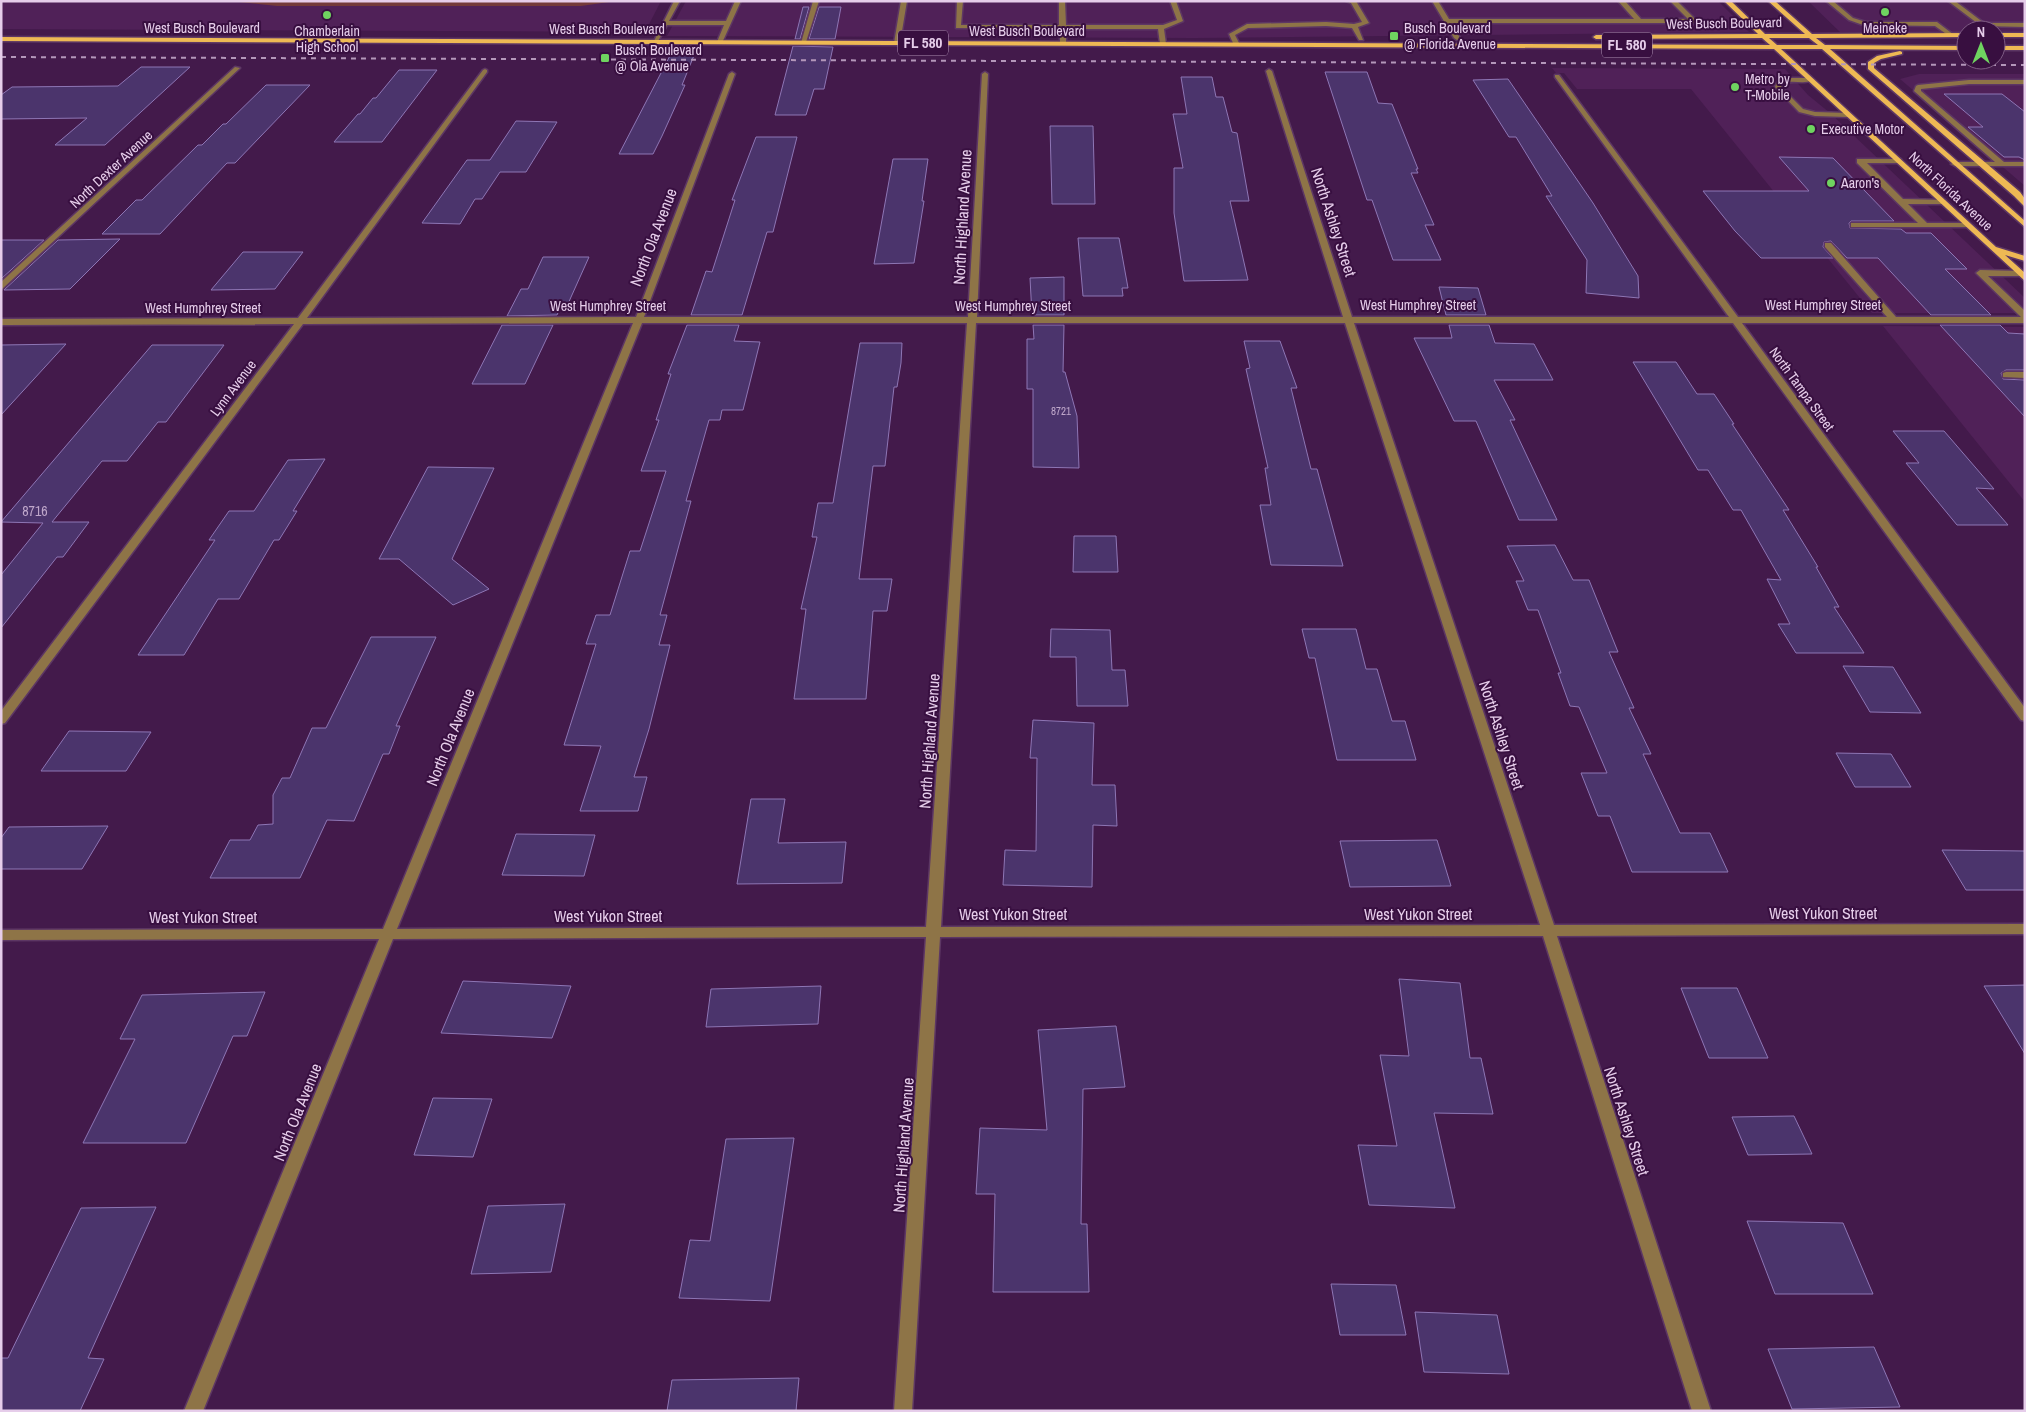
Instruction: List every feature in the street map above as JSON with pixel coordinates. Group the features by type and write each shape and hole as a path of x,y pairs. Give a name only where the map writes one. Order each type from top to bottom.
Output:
{"main road":[{"name":"North Florida Avenue","path":"1727,1 1809,80 2022,276"},
{"name":"North Florida Avenue","path":"1770,1 2025,225"},
{"name":"West Busch Boulevard","path":"1583,37 1808,35"},
{"name":"FL 580","path":"1808,35 1956,35"},
{"path":"2006,35 2025,35"},
{"name":"West Busch Boulevard","path":"1191,44 1361,39 1485,38"},
{"name":"West Busch Boulevard","path":"1,39 1774,46"},
{"name":"FL 580","path":"1774,46 1956,48"},
{"path":"1945,48 1879,57 1871,62 1871,67 1880,77 2017,194 2025,205"},
{"path":"2006,48 2025,48"},
{"path":"1991,247 2025,259"}],"street":[{"path":"655,42 677,1"},
{"path":"720,42 738,1"},
{"path":"803,42 816,1"},
{"path":"896,43 904,1"},
{"path":"960,1 958,27 1163,27 1180,21 1173,1"},
{"path":"1062,1 1063,43"},
{"path":"1236,42 1232,34 1247,26 1326,24 1354,26 1366,23 1353,2 1350,1"},
{"path":"1436,1 1457,38"},
{"path":"1621,1 1639,21"},
{"path":"1446,21 1694,21 1674,1"},
{"path":"1829,1 1851,19 1865,24 1937,24 1951,35"},
{"path":"1951,1 1983,25 2025,25"},
{"path":"665,23 728,24"},
{"path":"1354,26 1361,39"},
{"path":"1163,27 1163,44"},
{"name":"North Dexter Avenue","path":"1,288 237,68"},
{"name":"North Ashley Street","path":"1269,70 1348,319 1549,932 1702,1411"},
{"name":"Lynn Avenue","path":"1,720 300,322 485,71"},
{"name":"North Ola Avenue","path":"193,1411 638,320 732,74"},
{"name":"North Highland Avenue","path":"903,1411 972,320 985,74"},
{"name":"North Tampa Street","path":"1557,76 2025,717"},
{"path":"1809,80 1785,80 1779,83 1778,87 1801,111 1815,114 1848,115"},
{"path":"2002,164 1917,91 1918,87 1969,82 2025,82"},
{"path":"1898,161 1860,161 1925,225"},
{"path":"1956,164 2025,164"},
{"path":"1901,202 1942,202"},
{"path":"1854,225 1967,225"},
{"path":"1828,245 1893,320"},
{"path":"2022,276 1980,273 2025,316"},
{"name":"West Humphrey Street","path":"1,322 1348,319 2025,320"},
{"path":"2006,375 2025,375"},
{"name":"West Yukon Street","path":"1,935 1549,932 2025,929"}],"shaded area":[{"name":"Chamberlain High School","path":"1,1 661,1 645,32 1,29"},
{"path":"230,1 616,1 581,6 277,6"},
{"path":"686,1 1718,1 1749,32 1194,38 667,36"},
{"path":"1808,1 2025,1 2025,32 2006,31 2006,20 1956,20 1956,32 1840,32"},
{"path":"1552,68 1785,69 1808,95 1830,113 2025,298 2025,313 1872,313 1691,89 1577,89 1564,73 1556,73"},
{"path":"1919,74 2025,74 2025,186 1900,79"},
{"path":"1883,326 2025,327 2025,502"}],"building":[{"path":"803,7 809,7 800,39 795,39"},
{"path":"819,7 841,7 835,39 809,39"},
{"path":"675,46 692,46 697,48 682,85 685,85 653,154 619,154"},
{"path":"793,46 833,47 824,89 814,89 806,115 775,115"},
{"path":"141,67 190,67 105,145 55,145 87,118 1,119 1,95 12,87 118,86"},
{"path":"399,70 437,70 382,142 334,142 373,98 376,98"},
{"path":"1325,72 1367,72 1378,103 1392,104 1418,169 1416,169 1418,173 1411,173 1434,225 1425,225 1441,260 1393,260 1372,200 1367,200"},
{"path":"1181,77 1212,77 1216,97 1223,97 1232,132 1237,133 1249,201 1230,201 1248,280 1184,281 1174,213 1174,168 1183,168 1173,114 1187,114"},
{"path":"1508,79 1593,203 1638,276 1639,298 1586,293 1587,260 1546,196 1552,196 1516,137 1509,137 1473,80"},
{"path":"266,85 310,85 235,163 227,163 160,234 102,234 136,200 142,200 198,145 202,145 223,124 226,124"},
{"path":"1944,94 2002,94 2025,112 2025,160 2019,157 2004,157 1968,127 1983,127"},
{"path":"516,121 557,122 526,172 500,172 482,199 475,199 460,224 422,223 467,160 490,160"},
{"path":"1050,126 1093,126 1095,204 1052,204"},
{"path":"756,137 797,137 773,232 767,232 742,315 691,315 706,271 712,272 735,200 732,200"},
{"path":"1779,157 1833,158 1894,221 1851,221 1849,223 1850,228 1901,229 1906,233 1931,233 1967,269 1945,269 1991,315 1931,315 1878,258 1847,258 1831,241 1824,242 1823,247 1833,258 1761,258 1735,231 1703,191 1809,191"},
{"path":"893,159 928,159 922,201 924,201 914,263 874,264"},
{"path":"1078,238 1119,238 1128,288 1122,288 1123,296 1083,296"},
{"path":"120,239 70,289 4,290 58,240"},
{"path":"1,240 44,240 1,279"},
{"path":"243,252 303,252 275,289 211,290"},
{"path":"543,257 589,257 567,306 561,306 557,315 507,316 521,289 528,289"},
{"path":"1064,277 1064,315 1032,315 1030,278"},
{"path":"1439,287 1478,288 1486,315 1446,315"},
{"path":"502,325 553,325 525,384 472,384"},
{"path":"687,325 739,325 734,341 760,342 743,410 722,410 720,420 709,420 686,501 691,501 660,615 667,615 659,645 670,645 649,729 634,777 647,777 638,811 580,811 601,746 564,745 596,644 586,644 596,615 610,615 630,551 640,551 666,471 641,471 659,420 656,420 671,374 668,374"},
{"path":"1033,325 1064,325 1063,372 1065,372 1077,416 1079,468 1033,467 1033,389 1027,389 1027,339 1034,339"},
{"path":"1449,325 1489,325 1495,343 1534,344 1553,380 1494,380 1515,420 1510,420 1557,520 1519,520 1476,421 1454,421 1414,338 1452,338"},
{"path":"1940,325 2000,325 2008,333 2025,334 2025,370 2006,370 2001,373 2003,379 2025,380 2025,417"},
{"path":"1244,341 1280,341 1297,388 1291,388 1311,469 1317,469 1343,566 1271,565 1260,505 1271,505 1265,468 1268,468 1246,369 1250,368"},
{"path":"860,343 902,343 897,387 894,387 885,466 873,466 859,579 892,579 887,611 873,611 866,699 794,699 806,609 801,609 817,537 812,537 818,503 833,503"},
{"path":"66,344 1,415 1,345"},
{"path":"152,345 224,345 166,422 158,422 127,461 102,461 52,522 89,522 63,557 57,557 1,628 1,575 43,523 1,522"},
{"path":"1633,362 1676,362 1697,394 1714,394 1789,510 1783,510 1818,567 1816,567 1839,607 1834,607 1864,653 1796,653 1778,624 1790,624 1767,579 1781,580 1741,510 1733,510 1708,470 1698,470"},
{"path":"1893,431 1944,431 1994,489 1976,488 2008,525 1957,525 1906,463 1919,463"},
{"path":"325,459 293,511 297,511 279,540 274,540 239,599 218,599 184,655 138,655 215,540 209,540 229,511 254,511 288,460"},
{"path":"428,467 494,468 452,559 489,589 453,605 399,559 379,559"},
{"path":"1074,536 1116,536 1118,572 1073,572"},
{"path":"1555,545 1573,580 1589,580 1618,652 1609,652 1634,708 1629,708 1651,754 1643,754 1680,833 1710,833 1728,872 1632,872 1610,816 1598,816 1581,773 1607,773 1579,707 1570,706 1558,673 1561,673 1538,610 1528,610 1516,581 1524,581 1507,546"},
{"path":"1051,629 1110,630 1112,670 1125,670 1128,706 1077,706 1076,657 1050,657"},
{"path":"1302,629 1356,629 1366,669 1377,669 1392,721 1405,721 1416,760 1337,760 1315,658 1309,658"},
{"path":"371,637 436,637 396,726 400,726 389,754 383,754 354,821 327,820 300,878 210,878 230,840 250,840 258,825 273,824 273,795 282,778 290,778 312,728 326,728"},
{"path":"1843,666 1893,667 1921,713 1870,712"},
{"path":"1033,720 1094,723 1092,785 1115,785 1117,826 1093,825 1092,887 1003,885 1005,850 1036,851 1037,758 1030,758"},
{"path":"69,731 151,732 126,771 41,771"},
{"path":"1836,753 1891,754 1911,787 1855,787"},
{"path":"751,799 785,799 778,843 846,842 842,883 737,884"},
{"path":"108,826 82,869 1,869 1,838 9,827"},
{"path":"516,834 595,835 584,876 502,875"},
{"path":"1437,840 1451,886 1350,887 1340,841"},
{"path":"1942,850 2025,851 2025,890 1966,890"},
{"path":"1399,979 1460,983 1470,1058 1481,1058 1493,1114 1434,1113 1455,1208 1369,1205 1358,1145 1397,1146 1380,1055 1409,1056"},
{"path":"463,981 571,986 552,1038 441,1033"},
{"path":"2025,985 2025,1054 1984,986"},
{"path":"821,986 818,1024 706,1027 711,989"},
{"path":"1681,988 1737,988 1768,1058 1709,1058"},
{"path":"265,992 247,1036 233,1036 186,1143 83,1143 135,1039 120,1039 142,995"},
{"path":"1116,1026 1125,1087 1083,1089 1081,1224 1087,1224 1089,1292 993,1292 995,1194 976,1194 980,1128 1047,1130 1038,1030"},
{"path":"433,1098 492,1099 473,1157 414,1155"},
{"path":"1794,1116 1812,1154 1748,1155 1732,1117"},
{"path":"794,1138 770,1301 679,1298 690,1240 710,1241 726,1139"},
{"path":"565,1204 551,1272 471,1274 488,1206"},
{"path":"156,1207 88,1358 104,1359 80,1411 1,1411 1,1358 8,1358 81,1208"},
{"path":"1747,1221 1843,1223 1873,1294 1775,1294"},
{"path":"1331,1284 1396,1285 1406,1335 1340,1335"},
{"path":"1415,1312 1497,1315 1509,1374 1424,1372"},
{"path":"1874,1347 1900,1407 1792,1409 1768,1349"},
{"path":"799,1378 796,1411 667,1411 672,1380"}],"railway":[{"path":"1,57 2025,65"}],"place":[{"name":"Meineke","path":"1885,12"},
{"name":"Chamberlain High School","path":"327,15"},
{"name":"Busch Boulevard @ Florida Avenue","path":"1394,36"},
{"name":"Busch Boulevard @ Ola Avenue","path":"605,58"},
{"name":"Metro by T-Mobile","path":"1735,87"},
{"name":"Executive Motor","path":"1811,129"},
{"name":"Aaron's","path":"1831,183"}]}
